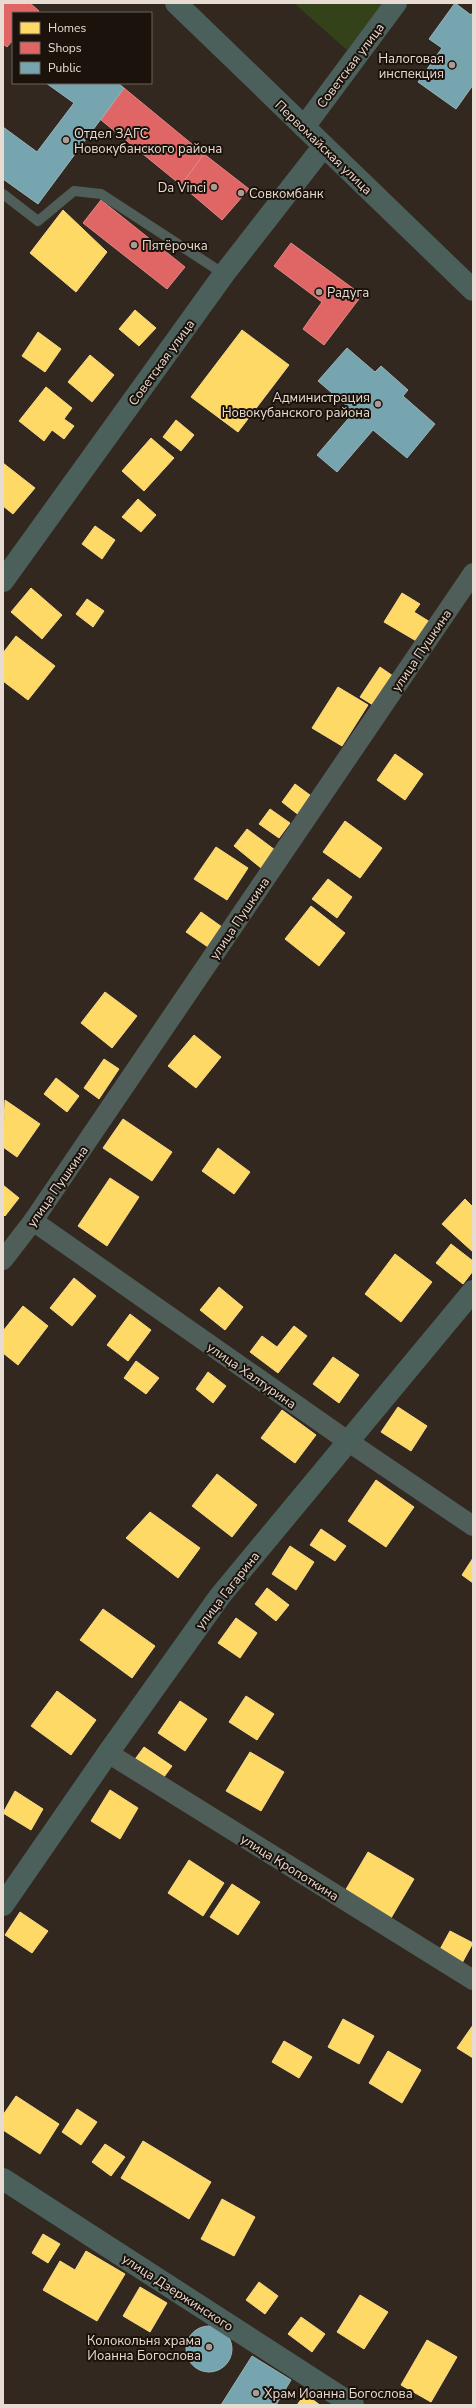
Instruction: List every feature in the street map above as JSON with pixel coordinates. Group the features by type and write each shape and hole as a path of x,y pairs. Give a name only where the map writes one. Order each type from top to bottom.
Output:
{"street":[{"name":"Первомайская улица","path":"176,3 323,147 473,290"},
{"name":"Советская улица","path":"304,127 396,3"},
{"name":"Советская улица","path":"3,581 224,274 323,147"},
{"name":"улица Пушкина","path":"3,1260 33,1221 473,573"},
{"name":"улица Халтурина","path":"33,1221 349,1442 473,1526"},
{"name":"улица Гагарина","path":"3,1905 108,1753 220,1596 473,1291"},
{"name":"улица Кропоткина","path":"108,1753 473,1980"},
{"name":"улица Дзержинского","path":"3,2178 353,2405"}],"lane":[{"path":"3,194 38,221 74,191 101,194 224,274"}],"green space":[{"path":"294,3 383,3 347,50"}],"building: Homes":[{"path":"63,210 107,252 76,292 30,253"},
{"path":"135,310 156,328 139,346 119,329"},
{"path":"242,330 289,365 238,432 191,397"},
{"path":"38,332 61,349 45,372 22,356"},
{"path":"90,355 114,375 92,402 68,382"},
{"path":"46,387 72,408 64,419 74,426 64,439 52,430 44,441 19,421"},
{"path":"176,420 194,435 181,451 163,437"},
{"path":"151,438 174,458 144,491 122,471"},
{"path":"3,463 35,488 13,514 3,506"},
{"path":"138,499 156,515 141,532 122,517"},
{"path":"95,526 115,540 102,559 82,544"},
{"path":"31,588 62,615 42,639 11,612"},
{"path":"402,593 420,604 414,612 430,622 418,642 384,622"},
{"path":"87,599 104,611 93,627 76,614"},
{"path":"16,636 55,666 28,700 3,681 3,653"},
{"path":"380,667 393,676 373,705 360,697"},
{"path":"338,687 368,705 342,746 312,728"},
{"path":"395,754 423,774 405,800 377,780"},
{"path":"295,784 314,798 300,816 282,802"},
{"path":"270,809 290,823 279,838 259,824"},
{"path":"345,821 382,848 360,878 323,852"},
{"path":"247,829 275,850 261,868 234,846"},
{"path":"216,847 248,868 227,900 194,879"},
{"path":"328,879 352,897 337,918 312,899"},
{"path":"311,906 345,933 319,966 285,939"},
{"path":"201,912 222,927 208,947 186,932"},
{"path":"105,992 137,1016 112,1048 81,1023"},
{"path":"194,1035 221,1057 196,1088 168,1066"},
{"path":"104,1059 119,1069 99,1099 84,1088"},
{"path":"56,1078 79,1096 67,1112 44,1094"},
{"path":"5,1100 40,1124 17,1157 3,1147"},
{"path":"123,1119 172,1152 152,1181 103,1148"},
{"path":"218,1148 250,1172 234,1194 202,1171"},
{"path":"110,1178 139,1197 107,1246 78,1226"},
{"path":"3,1185 19,1198 5,1216 3,1214"},
{"path":"465,1199 473,1207 473,1252 442,1224"},
{"path":"451,1244 473,1261 473,1271 463,1284 436,1263"},
{"path":"395,1254 432,1282 401,1322 365,1294"},
{"path":"74,1278 96,1296 72,1326 50,1308"},
{"path":"219,1287 243,1307 225,1330 200,1310"},
{"path":"23,1306 48,1326 18,1365 3,1353 3,1331"},
{"path":"130,1314 151,1330 128,1361 107,1345"},
{"path":"294,1326 307,1336 278,1373 250,1352 262,1336 277,1347"},
{"path":"333,1357 359,1375 339,1403 313,1384"},
{"path":"136,1361 159,1378 146,1394 124,1378"},
{"path":"208,1372 226,1386 213,1403 196,1389"},
{"path":"398,1407 427,1426 411,1451 381,1432"},
{"path":"282,1410 316,1435 295,1463 261,1438"},
{"path":"217,1474 257,1505 232,1537 192,1506"},
{"path":"376,1480 414,1507 386,1547 348,1521"},
{"path":"150,1512 200,1548 178,1578 126,1538"},
{"path":"321,1529 346,1546 335,1561 310,1545"},
{"path":"290,1546 314,1562 296,1590 272,1574"},
{"path":"473,1558 473,1583 462,1575"},
{"path":"267,1588 289,1605 276,1621 255,1604"},
{"path":"103,1609 155,1646 132,1678 80,1640"},
{"path":"236,1618 257,1633 240,1658 218,1643"},
{"path":"57,1691 96,1720 71,1755 31,1726"},
{"path":"246,1696 274,1714 257,1740 229,1722"},
{"path":"180,1701 207,1719 185,1751 158,1733"},
{"path":"144,1747 172,1766 161,1781 133,1762"},
{"path":"250,1752 284,1772 261,1811 226,1791"},
{"path":"110,1790 138,1808 120,1839 91,1821"},
{"path":"15,1791 43,1809 31,1830 3,1813"},
{"path":"368,1852 414,1879 391,1918 345,1891"},
{"path":"189,1860 224,1883 203,1916 168,1893"},
{"path":"232,1884 260,1902 238,1935 210,1917"},
{"path":"20,1912 48,1931 32,1953 5,1935"},
{"path":"450,1931 473,1943 462,1963 439,1951"},
{"path":"343,2019 374,2036 359,2064 328,2047"},
{"path":"473,2025 473,2058 457,2048"},
{"path":"284,2041 312,2057 299,2078 272,2062"},
{"path":"388,2051 421,2070 402,2103 369,2083"},
{"path":"16,2096 59,2124 40,2154 3,2130 3,2115"},
{"path":"77,2109 97,2122 81,2145 62,2132"},
{"path":"143,2141 211,2182 189,2219 121,2178"},
{"path":"105,2144 125,2157 111,2176 92,2162"},
{"path":"222,2199 255,2217 234,2256 201,2239"},
{"path":"43,2234 60,2244 48,2263 32,2253"},
{"path":"86,2251 125,2274 97,2321 43,2290 60,2261 75,2270"},
{"path":"259,2282 278,2296 265,2314 246,2300"},
{"path":"140,2287 167,2303 150,2332 123,2316"},
{"path":"360,2295 388,2312 364,2349 337,2332"},
{"path":"301,2317 325,2334 312,2352 288,2334"},
{"path":"427,2340 457,2357 431,2402 401,2385"},
{"path":"305,2394 320,2405 297,2405"}],"building: Shops":[{"path":"3,3 30,3 38,12 12,12 12,41 7,47 3,44"},
{"path":"124,88 204,154 181,185 101,120"},
{"path":"204,154 249,189 222,220 181,185"},
{"path":"101,200 185,267 167,289 83,223"},
{"path":"291,243 362,295 324,345 303,329 322,302 274,266"}],"building: Public":[{"name":"Налоговая инспекция","path":"455,3 471,15 473,12 473,85 456,109 418,82 442,48 429,39"},
{"name":"Отдел ЗАГС Новокубанского района","path":"47,84 119,84 124,88 38,204 3,179 3,127 37,152 74,103"},
{"name":"Администрация Новокубанского района","path":"347,348 375,372 381,366 408,390 403,396 435,424 407,458 373,430 337,472 317,455 354,412 318,381"},
{"name":"Колокольня храма Иоанна Богослова","path":"209,2326 222,2330 228,2336 232,2349 228,2362 222,2368 209,2372 196,2368 190,2362 186,2349 190,2336 196,2330"},
{"name":"Храм Иоанна Богослова","path":"252,2356 291,2380 276,2405 221,2405"}],"place":[{"name":"Налоговая инспекция","path":"452,65"},
{"name":"Отдел ЗАГС Новокубанского района","path":"66,140"},
{"name":"Da Vinci","path":"214,187"},
{"name":"Совкомбанк","path":"241,193"},
{"name":"Пятёрочка","path":"134,245"},
{"name":"Радуга","path":"319,292"},
{"name":"Администрация Новокубанского района","path":"378,404"},
{"name":"Колокольня храма Иоанна Богослова","path":"209,2347"},
{"name":"Храм Иоанна Богослова","path":"256,2393"}]}
